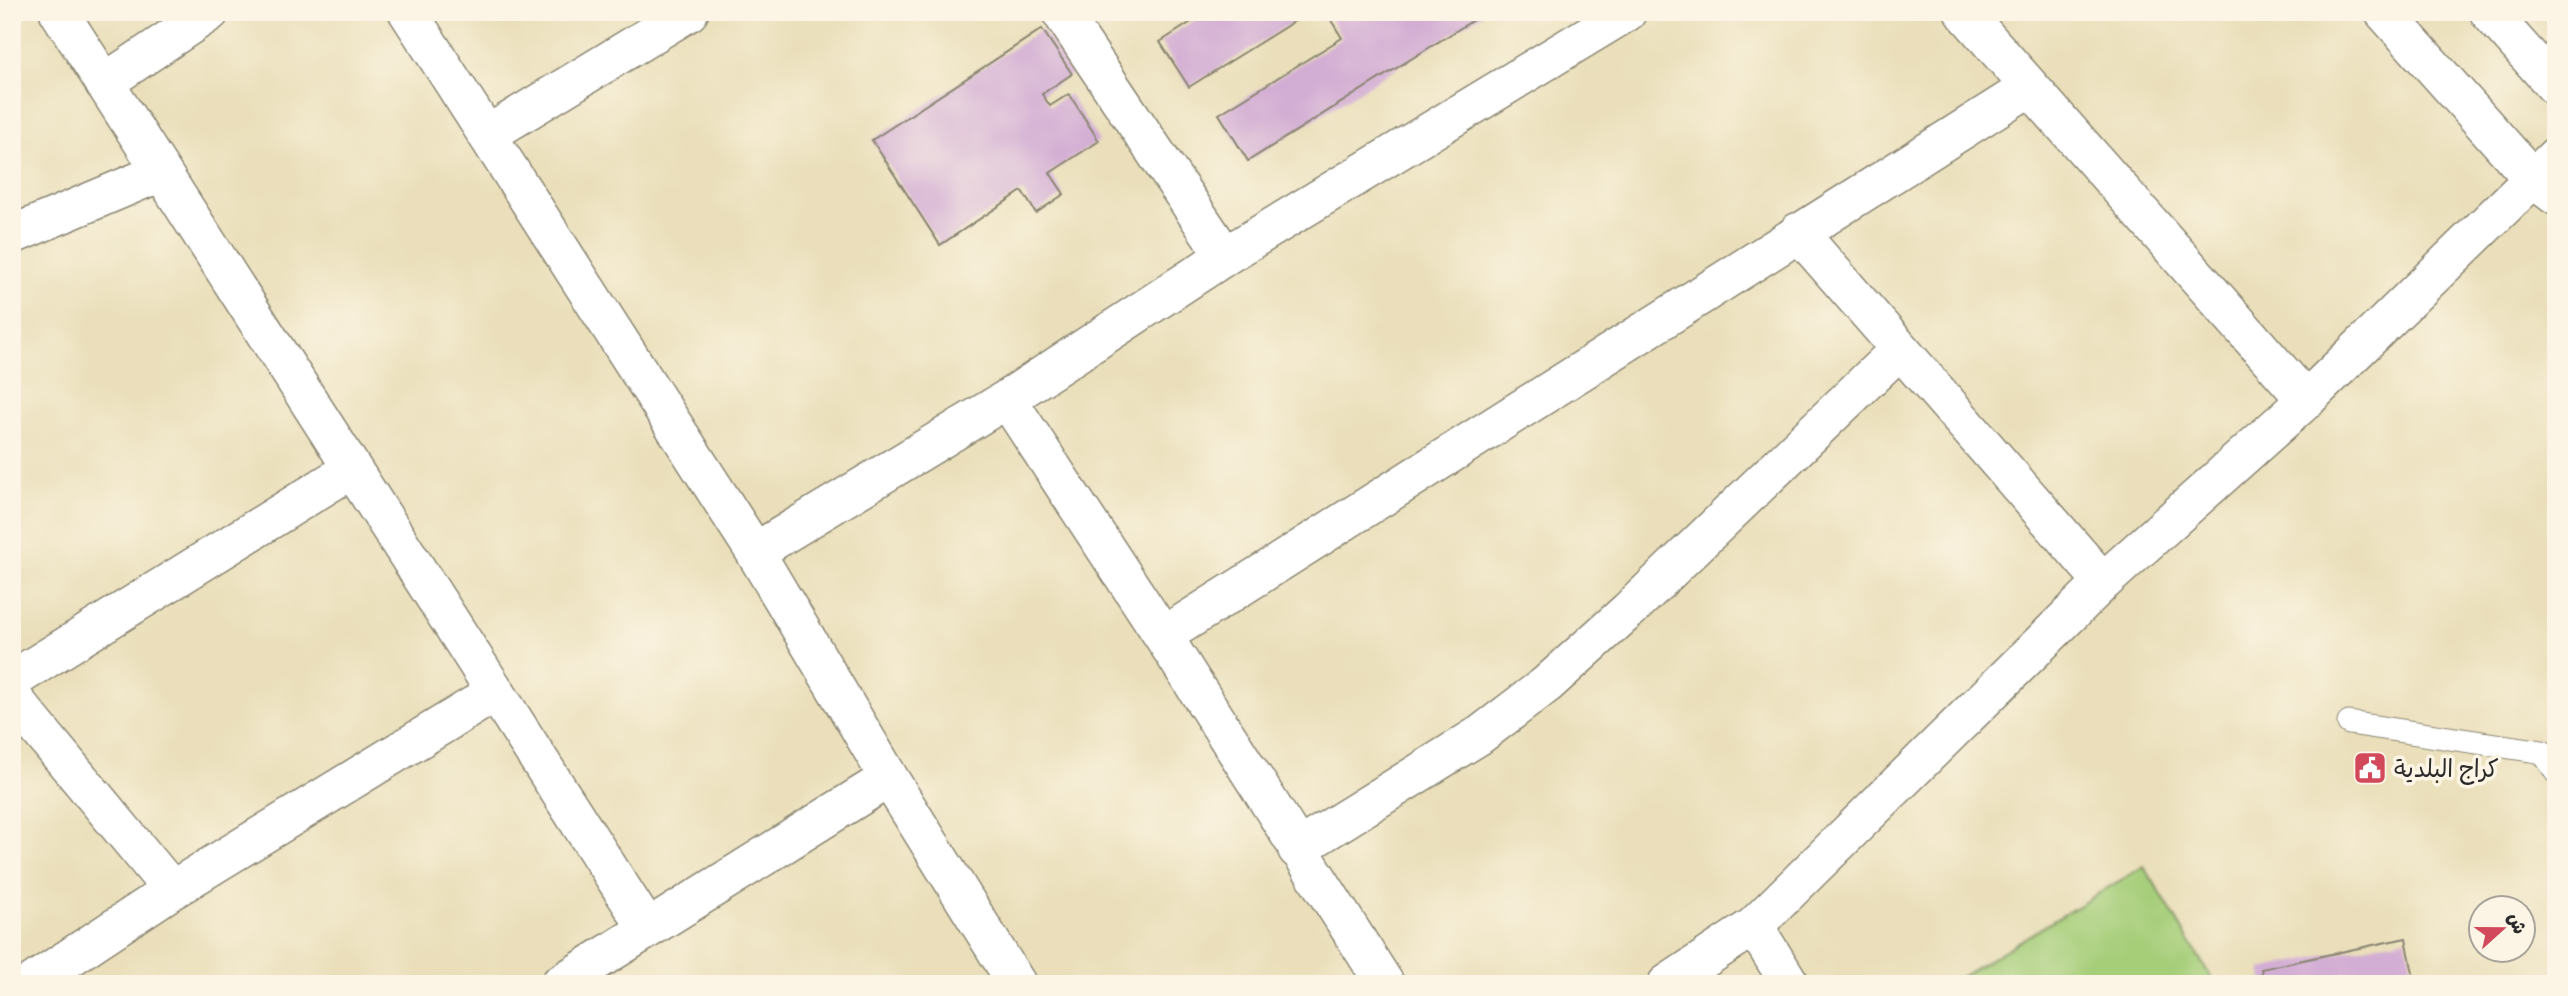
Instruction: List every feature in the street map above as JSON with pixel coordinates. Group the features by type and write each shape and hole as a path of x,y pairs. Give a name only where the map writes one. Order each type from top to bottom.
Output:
{"street":[{"path":"59,12 648,928"},
{"path":"104,83 210,12"},
{"path":"408,12 755,552 889,778 1017,984"},
{"path":"487,135 689,12"},
{"path":"1061,12 1225,256"},
{"path":"755,552 1007,399 1225,256 1627,12"},
{"path":"1964,12 2306,400"},
{"path":"1667,984 1754,926 2103,582 2548,177 2384,12"},
{"path":"2490,12 2556,87"},
{"path":"1163,636 2030,87"},
{"path":"12,235 161,172"},
{"path":"1798,232 2103,582"},
{"path":"1297,849 1480,735 1547,684 1639,600 1900,349"},
{"path":"1007,399 1163,636 1385,984"},
{"path":"12,680 352,469"},
{"path":"30,984 172,890 496,692"},
{"path":"12,697 172,890"},
{"path":"560,984 889,778"},
{"path":"1754,926 1790,984"}],"lane":[{"path":"2349,723 2543,752 2556,772"}],"green space":[{"path":"2144,866 2215,984 1949,984"}],"building":[{"path":"1207,12 1309,12 1189,87 1160,42"},
{"path":"1326,12 1486,12 1248,161 1219,114 1342,38"},
{"path":"1042,29 1072,74 1042,94 1050,106 1069,94 1099,141 1050,173 1064,194 1036,213 1022,191 940,245 872,140"},
{"path":"2406,938 2415,984 2264,984 2261,969"}],"place":[{"name":"كراج البلدية","path":"2370,768"}]}
